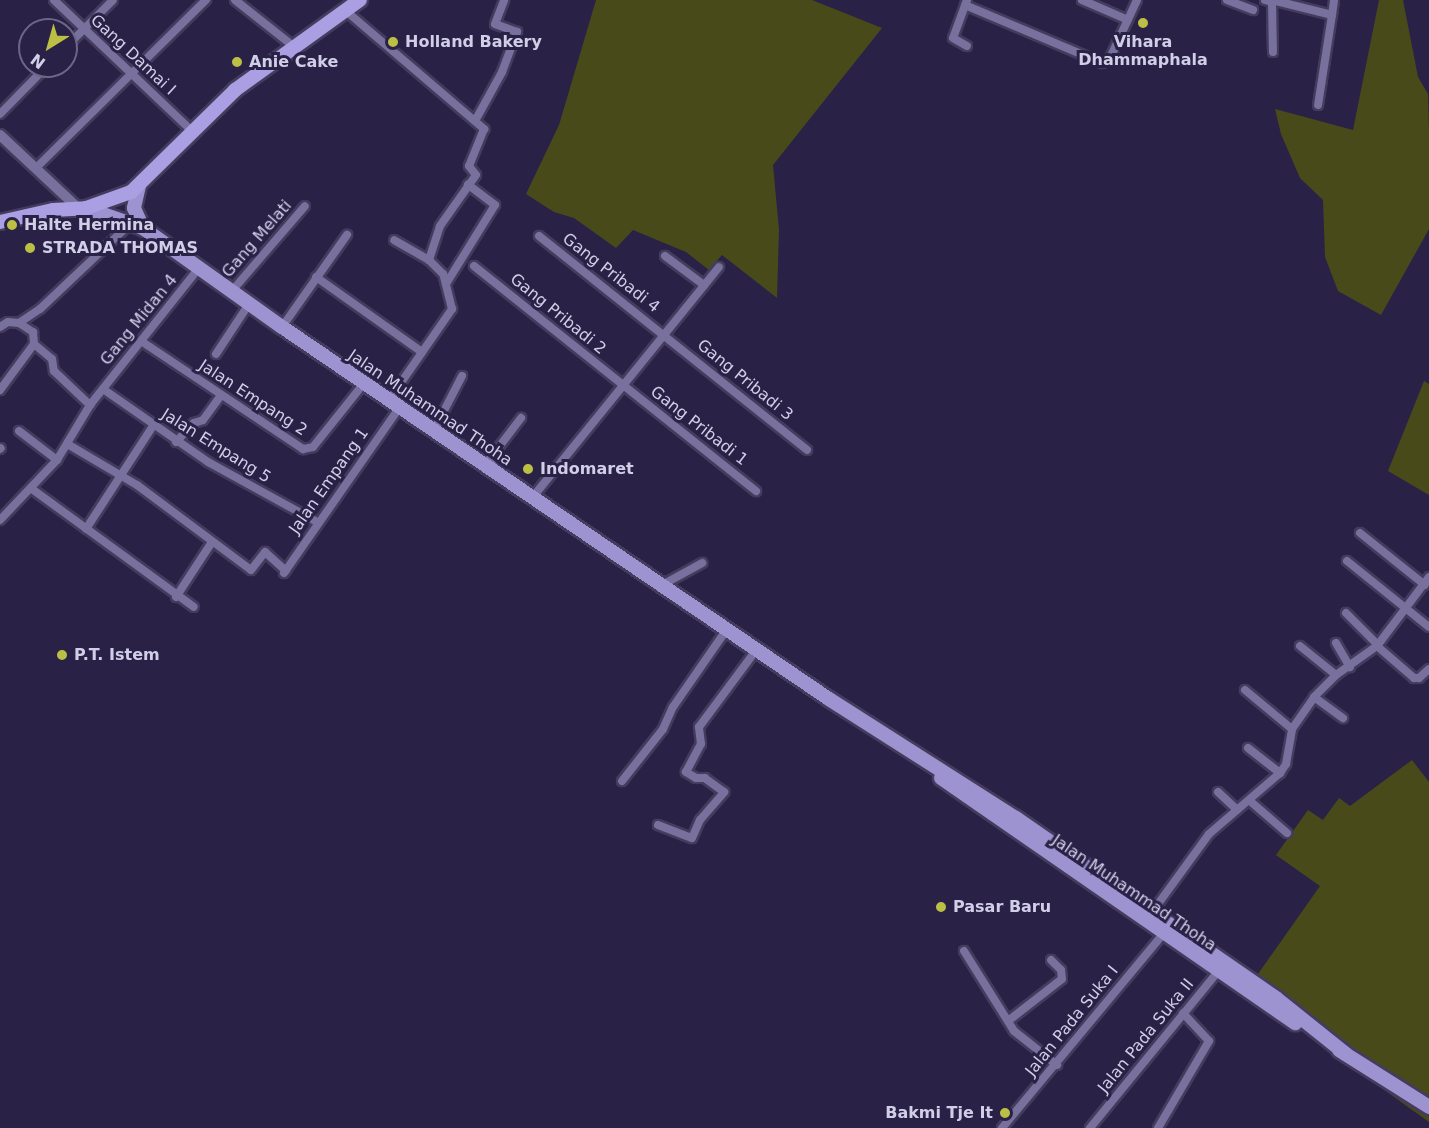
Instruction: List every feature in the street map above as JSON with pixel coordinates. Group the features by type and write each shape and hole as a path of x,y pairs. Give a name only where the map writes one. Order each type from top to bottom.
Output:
{"highway":[{"path":"0,222 82,208 139,186 235,90 293,46 355,4"}],"main road":[{"path":"137,226 134,208 139,186"},
{"name":"Jalan Muhammad Thoha","path":"82,208 137,226 532,498 910,751 953,776 1346,1054 1429,1107"},
{"name":"Jalan Muhammad Thoha","path":"1149,916 1164,933 1221,966"}],"street":[{"name":"Gang Damai I","path":"54,0 130,75 192,131"},
{"path":"78,34 112,0"},
{"path":"37,167 206,0"},
{"path":"235,0 293,46"},
{"path":"475,121 502,72 517,33 495,24 504,0"},
{"path":"1082,0 1128,20"},
{"path":"967,46 953,38 966,2 1102,63 1110,58 1137,0"},
{"path":"1227,0 1253,10"},
{"path":"1318,105 1334,0"},
{"path":"1273,52 1270,1 1332,15"},
{"path":"355,4 484,129 469,166 476,175 440,226 429,260"},
{"path":"0,114 35,78"},
{"path":"0,135 82,208"},
{"path":"446,284 495,205 468,185"},
{"name":"Gang Melati","path":"231,292 305,206"},
{"path":"19,323 40,309 137,226"},
{"path":"282,327 347,235"},
{"name":"Gang Pribadi 4","path":"540,236 663,333"},
{"path":"394,240 429,260 443,274 446,284"},
{"path":"665,256 704,285"},
{"name":"Gang Pribadi 2","path":"474,266 622,384"},
{"path":"532,498 663,333 719,267"},
{"name":"Gang Midan 4","path":"0,520 32,489 69,445 74,428 90,405 198,269"},
{"path":"316,277 422,352"},
{"name":"Jalan Empang 1","path":"212,542 250,570 265,552 285,572 394,403 422,352 452,309 446,284"},
{"path":"216,354 249,304"},
{"path":"0,327 8,322 19,323 33,332 34,344 0,390"},
{"name":"Gang Pribadi 3","path":"663,333 807,450"},
{"name":"Jalan Empang 2","path":"141,341 220,397 303,449 313,447 364,383"},
{"path":"34,344 52,359 54,371 90,405"},
{"path":"434,430 462,376"},
{"name":"Gang Pribadi 1","path":"622,384 756,491"},
{"name":"Jalan Empang 5","path":"103,389 176,441 317,522"},
{"path":"176,441 194,423 203,420 220,397"},
{"path":"493,470 489,460 521,418"},
{"path":"86,530 153,426"},
{"path":"19,431 57,460"},
{"path":"69,445 122,477 212,542 176,597"},
{"path":"32,489 194,608"},
{"path":"1149,916 1209,834 1280,773 1286,764 1293,729 1314,697 1336,675 1350,667 1377,645 1427,581 1360,534"},
{"path":"1347,561 1429,627"},
{"path":"662,585 702,563"},
{"path":"1346,613 1414,678 1429,669"},
{"path":"622,782 663,729 673,707 727,629"},
{"path":"1336,644 1350,667"},
{"path":"1300,646 1336,675"},
{"path":"658,825 692,838 700,820 724,792 705,778 696,778 686,772 701,744 699,727 757,649"},
{"path":"1245,690 1293,729"},
{"path":"1314,697 1343,718"},
{"path":"1248,748 1280,773"},
{"path":"1218,792 1237,810"},
{"path":"1250,801 1287,833"},
{"name":"Jalan Pada Suka I","path":"1002,1128 1057,1065 1164,933"},
{"path":"964,951 1024,1042 1057,1065"},
{"path":"1008,1021 1062,979 1061,970 1051,960"},
{"name":"Jalan Pada Suka II","path":"1090,1128 1221,966"},
{"path":"1158,1128 1209,1041 1183,1013"}],"shaded area":[{"path":"596,0 812,0 882,28 773,165 779,230 777,298 722,255 709,270 686,252 633,230 616,248 574,218 554,212 526,194 559,125"},
{"path":"1379,0 1403,0 1418,77 1428,94 1429,131 1429,229 1381,315 1338,291 1325,257 1323,200 1300,178 1281,134 1275,109 1353,130"},
{"path":"1424,381 1429,384 1429,495 1388,471"},
{"path":"1412,760 1429,782 1429,1122 1246,991 1320,886 1276,855 1308,810 1323,820 1339,798 1350,806"}],"place":[{"name":"Vihara Dhammaphala","path":"1143,23"},
{"name":"Holland Bakery","path":"393,42"},
{"name":"Anie Cake","path":"237,62"},
{"name":"Halte Hermina","path":"12,225"},
{"name":"STRADA THOMAS","path":"30,248"},
{"name":"Indomaret","path":"528,469"},
{"name":"P.T. Istem","path":"62,655"},
{"name":"Pasar Baru","path":"941,907"},
{"name":"Bakmi Tje It","path":"1005,1113"}]}
